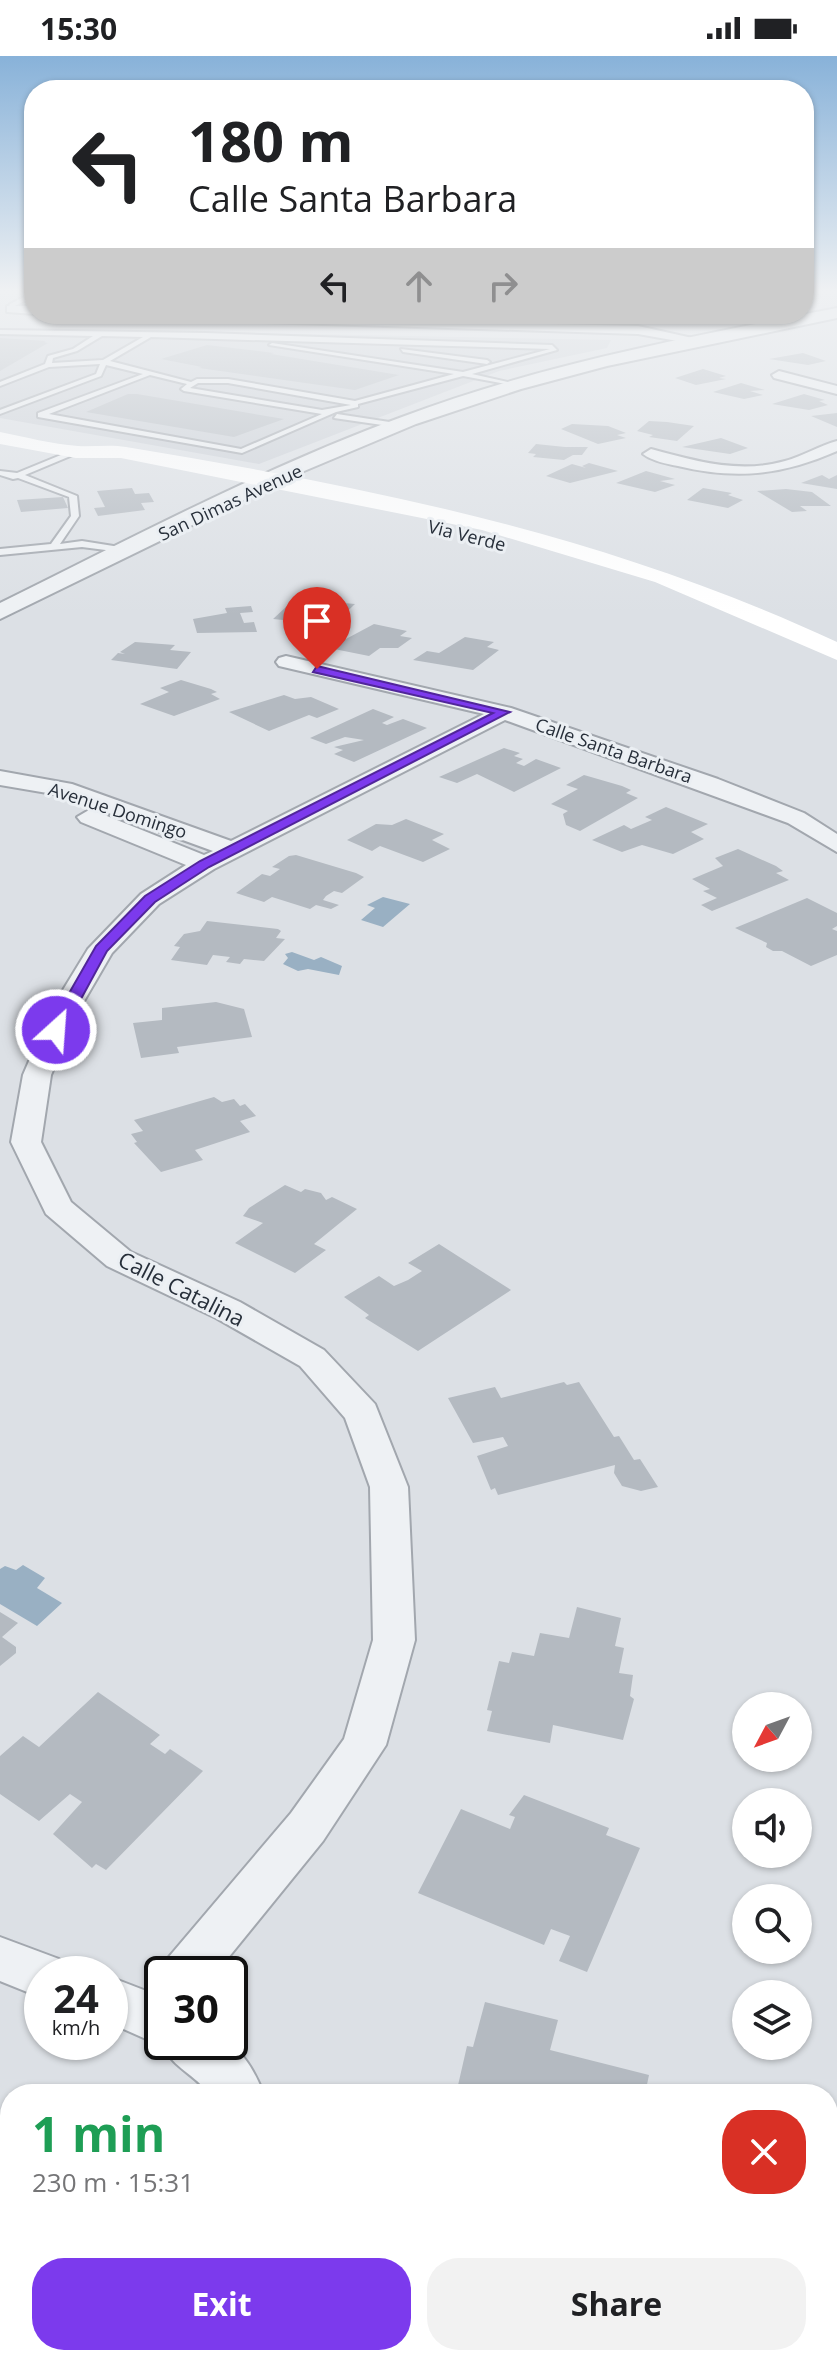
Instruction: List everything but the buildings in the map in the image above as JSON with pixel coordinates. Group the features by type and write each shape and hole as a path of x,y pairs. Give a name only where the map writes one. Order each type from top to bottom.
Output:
{"main road":[{"name":"Via Verde","path":"0,438 76,452 121,452 402,503 553,539 719,596 837,652"},
{"name":"Via Verde","path":"76,452 101,464 373,514 534,552 685,606 792,658"}],"street":[{"name":"San Dimas Avenue","path":"0,612 273,480 396,425 471,400"},
{"path":"651,454 731,474 800,463 837,446"},
{"name":"Calle Santa Barbara","path":"286,662 504,712 739,795 796,818 837,845"},
{"name":"Calle Catalina","path":"200,1956 307,1827 364,1745 394,1640 389,1487 362,1413 312,1358 228,1310 119,1259 57,1207 26,1142 37,1075 66,1008 101,949 150,899 219,857 504,712"},
{"name":"Avenue Domingo","path":"0,778 64,789 219,857"},
{"name":"Avenue Domingo","path":"0,798 86,816 219,857"},
{"path":"0,1959 24,1968"},
{"path":"212,2060 220,2066 232,2084"}],"lane":[{"path":"0,412 33,400"},
{"path":"81,400 41,415 242,451 330,414 351,409 355,403"},
{"path":"242,400 396,425"},
{"path":"336,400 355,403 366,400"},
{"path":"0,482 76,452"},
{"path":"0,473 18,475 73,496 75,516 54,546"},
{"path":"0,552 82,544 126,551"}],"shaded area":[{"path":"0,400 425,400 259,464 0,418"}],"water":[{"path":"383,897 410,904 383,927 361,920 375,908 367,905"},
{"path":"292,952 314,960 321,957 342,966 339,975 308,969 298,971 283,964 288,958 285,954"},
{"path":"23,1565 45,1578 37,1588 62,1603 37,1626 0,1604 0,1569 5,1566 16,1570"}],"route":[{"path":"56,1030 101,949 150,899 205,864 504,712 317,669"}]}
